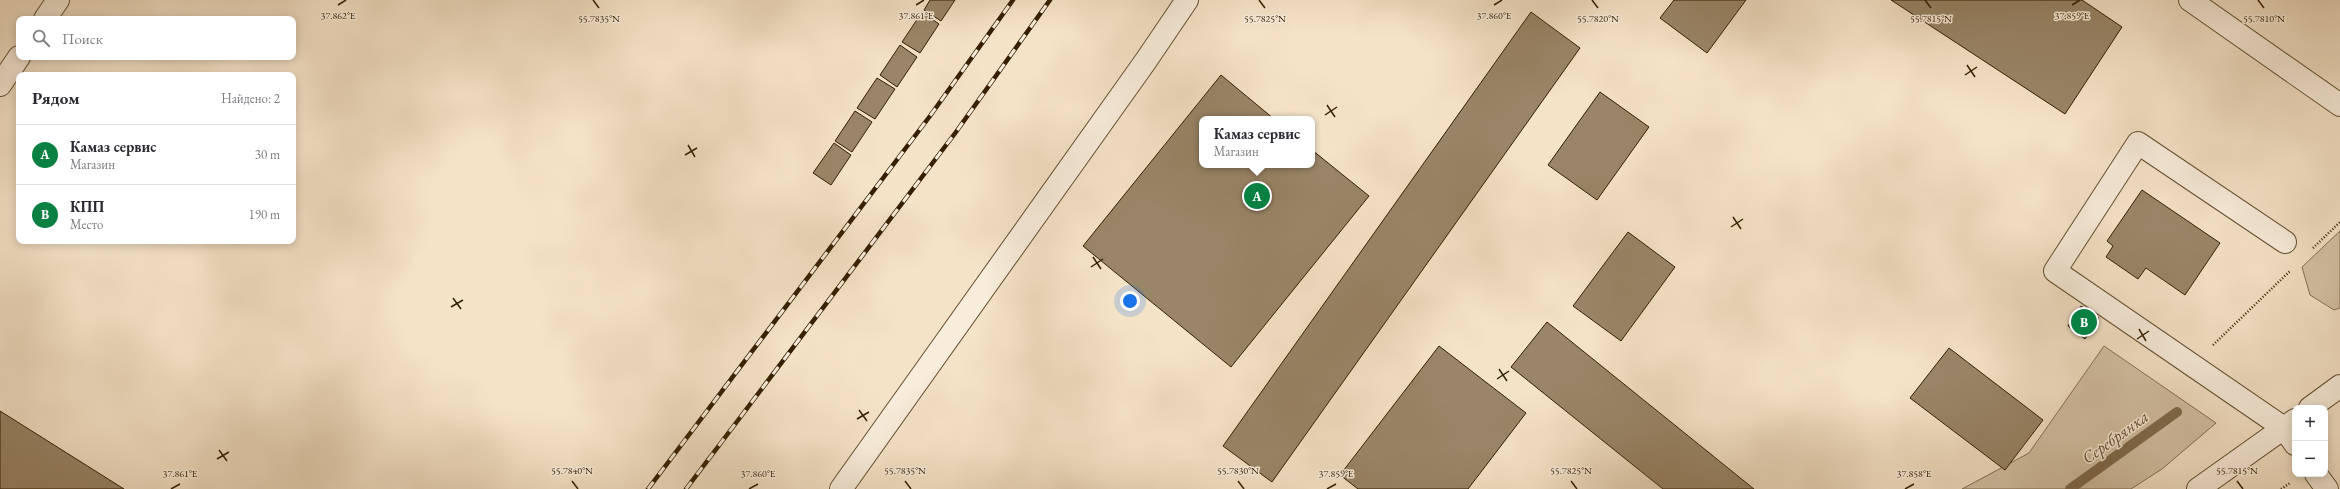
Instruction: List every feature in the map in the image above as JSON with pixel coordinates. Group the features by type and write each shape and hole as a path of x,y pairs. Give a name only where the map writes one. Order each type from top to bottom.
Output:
{"street":[{"path":"47,16 58,0"},
{"path":"841,489 1145,62 1187,0"},
{"path":"2190,0 2340,105"},
{"path":"0,85 17,60"},
{"path":"2198,489 2291,430 2192,365 2055,271 2138,143 2285,242"},
{"path":"2314,405 2340,386"},
{"path":"2318,477 2327,489"}],"path":[{"path":"2312,250 2340,222"},
{"path":"2192,365 2294,266"}],"shaded area":[{"path":"2340,231 2340,308 2334,310 2310,295 2302,267"},
{"path":"2104,346 2216,423 2162,469 2131,489 1962,489 2029,453"}],"building":[{"path":"930,0 955,0 941,21 924,10"},
{"path":"1674,0 1746,0 1707,53 1660,18"},
{"path":"1891,0 2082,0 2122,27 2065,114"},
{"path":"922,12 939,24 920,53 902,42"},
{"path":"1531,12 1580,48 1272,482 1223,446"},
{"path":"900,45 917,57 897,87 880,75"},
{"path":"1221,75 1270,116 1199,116 1199,168 1315,168 1315,152 1369,196 1231,367 1083,246"},
{"path":"877,78 895,89 875,119 857,108"},
{"path":"1600,92 1649,127 1597,200 1548,165"},
{"path":"855,111 872,122 852,152 835,141"},
{"path":"834,143 851,155 831,185 813,173"},
{"path":"2142,190 2220,243 2185,295 2146,268 2138,279 2106,257 2113,246 2107,241"},
{"path":"1628,232 1675,267 1621,341 1573,306"},
{"path":"2081,306 2099,318 2085,339 2068,326"},
{"path":"1547,322 1754,489 1663,489 1511,367"},
{"path":"1439,346 1526,413 1468,489 1358,489 1340,475"},
{"path":"1949,348 2043,420 2005,470 1910,398"},
{"path":"0,411 124,489 0,489"}],"waterway":[{"name":"Серебрянка","path":"2070,489 2177,412"}],"railway":[{"path":"648,489 930,116 1013,0"},
{"path":"686,489 956,132 1050,0"}],"place":[{"name":"Камаз сервис","path":"1257,196"},
{"name":"КПП","path":"2084,322"}]}
